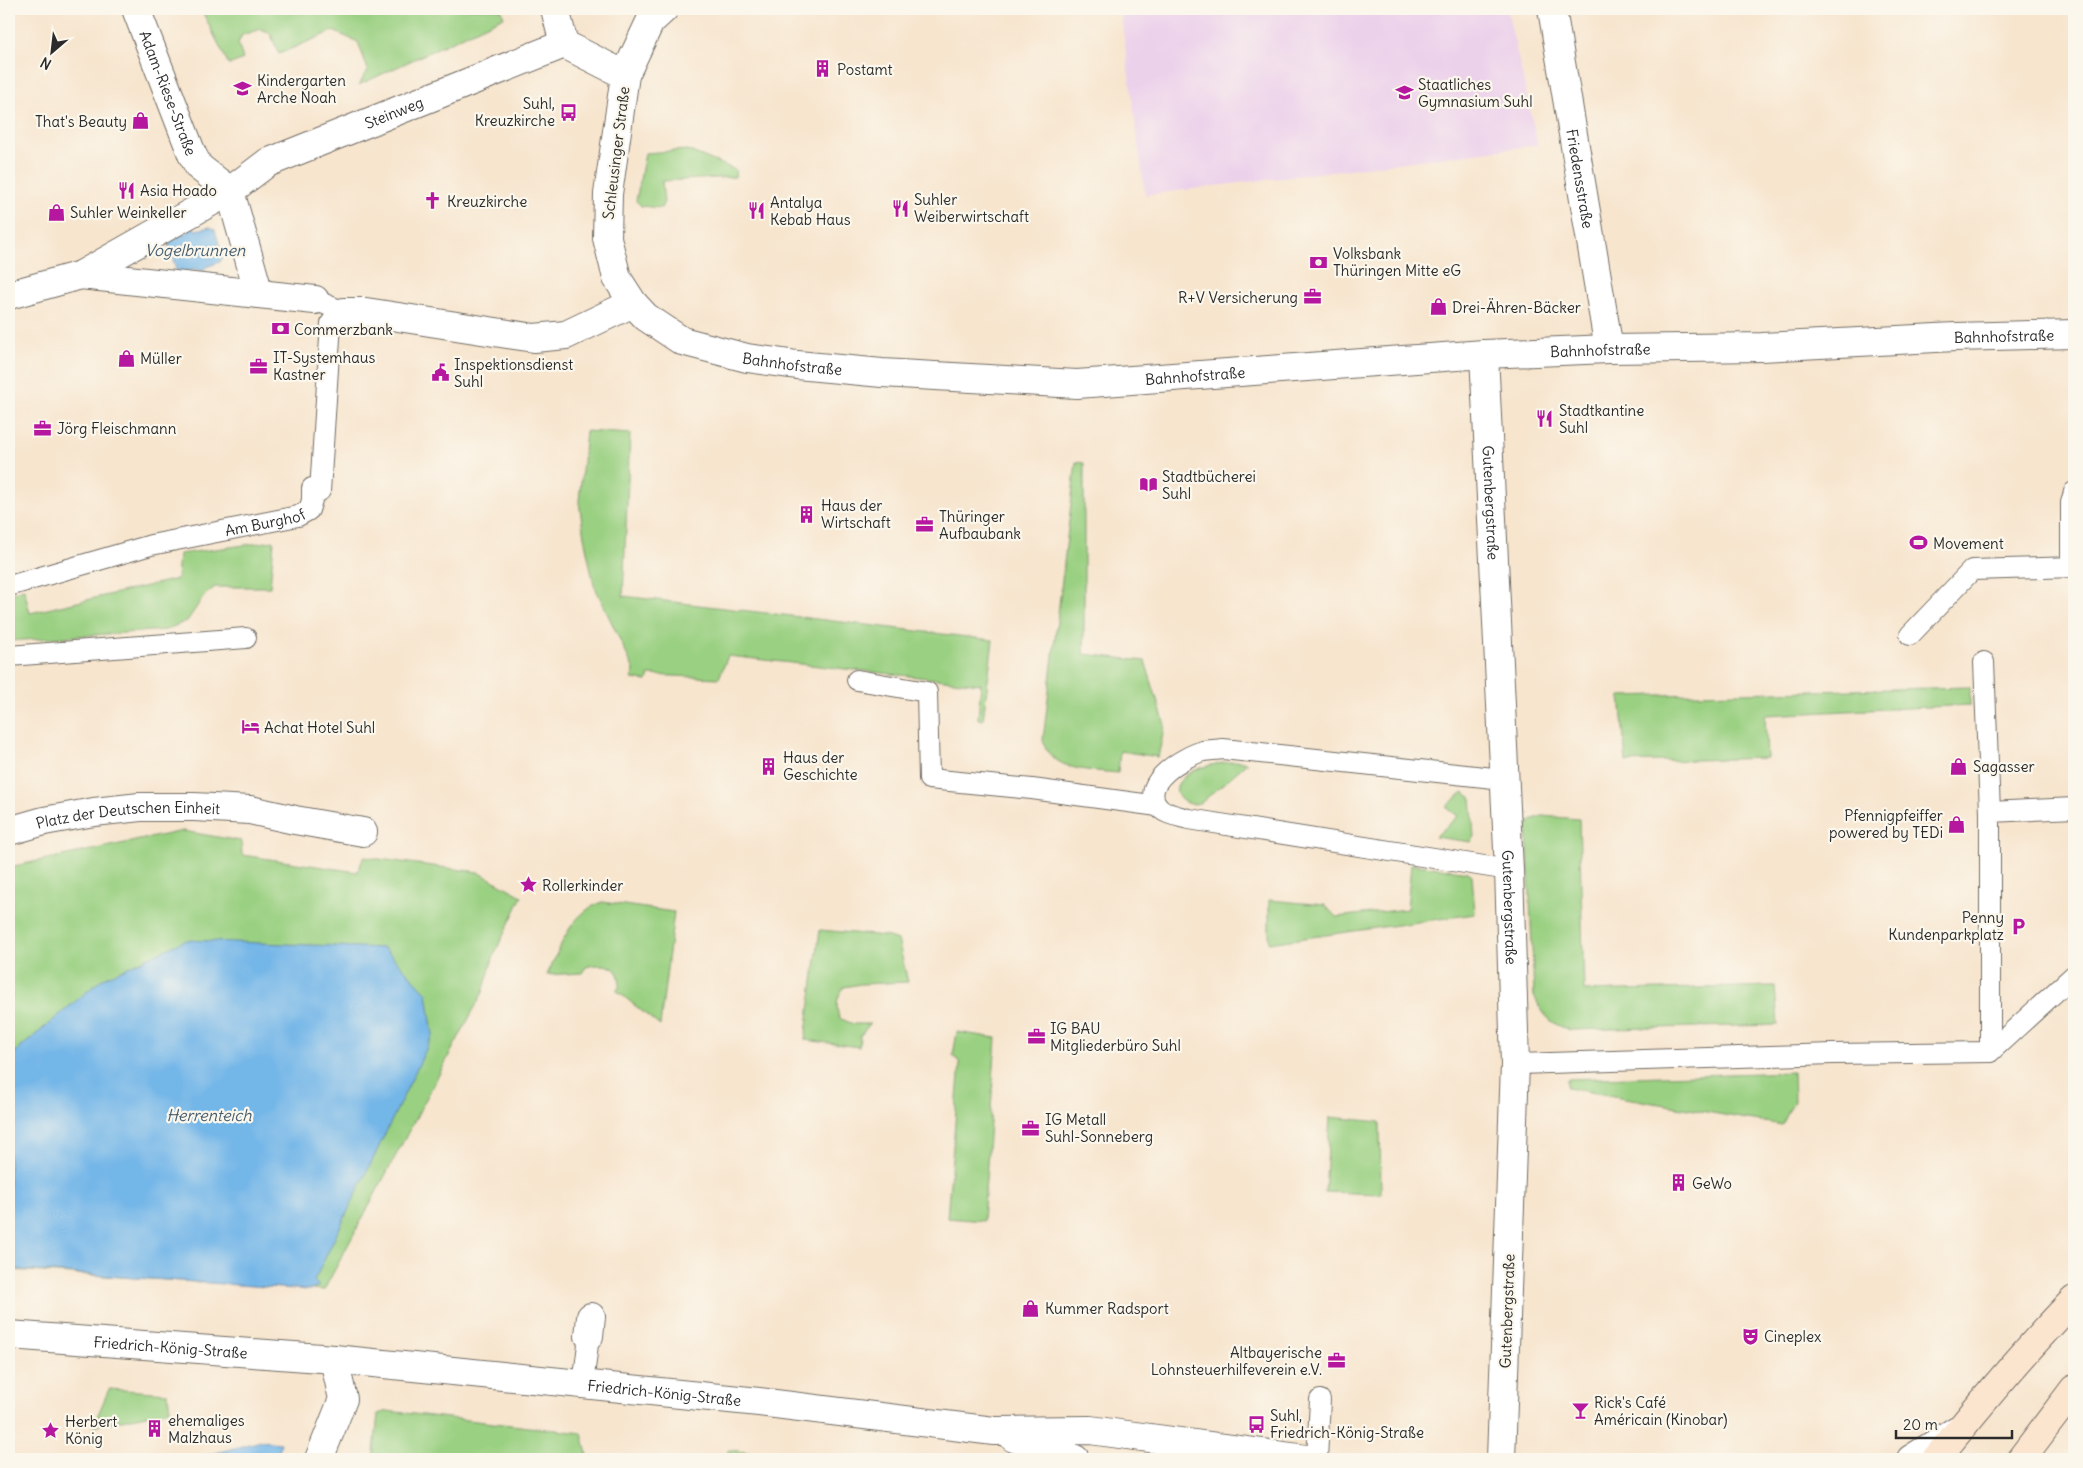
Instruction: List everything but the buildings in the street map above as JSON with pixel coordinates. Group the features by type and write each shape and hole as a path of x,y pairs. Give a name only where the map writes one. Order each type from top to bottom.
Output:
{"main road":[{"path":"1936,1459 2043,1332 2074,1300"},
{"path":"2021,1459 2074,1389"}],"street":[{"name":"Adam-Riese-Straße","path":"136,9 192,154 199,167 230,191"},
{"path":"555,9 564,44 625,76"},
{"name":"Schleusinger Straße","path":"633,303 617,278 607,238 608,194 625,76 650,22 664,9"},
{"name":"Friedensstraße","path":"1552,9 1609,349"},
{"name":"Steinweg","path":"9,295 82,275 230,191 267,163 564,44"},
{"path":"230,191 259,294"},
{"name":"Steinweg","path":"82,275 315,300"},
{"path":"344,312 366,312 534,338 566,336 633,303"},
{"name":"Bahnhofstraße","path":"633,303 646,317 682,341 729,353 797,365 948,378 1077,384 1484,354 1609,349 1762,347 1956,337 2074,334"},
{"name":"Gutenbergstraße","path":"1484,354 1503,779 1509,870 1515,1064 1502,1452"},
{"name":"Platz der Deutschen Einheit","path":"9,831 44,820 140,807 250,810 363,832"},
{"name":"Friedrich-König-Straße","path":"9,1335 334,1359 583,1386 759,1402 994,1431 1090,1430 1306,1459"},
{"path":"319,1459 343,1399 334,1359"},
{"path":"1910,1459 1962,1426"},
{"name":"Friedrich-König-Straße","path":"994,1431 1076,1459"}],"lane":[{"name":"Steinweg","path":"315,300 344,312"},
{"name":"Am Burghof","path":"9,586 151,546 305,514 309,510 312,500 312,488 320,491 331,323 344,312"},
{"path":"1910,635 1972,570 2073,567 2071,503 2074,492"},
{"path":"9,656 246,638"},
{"path":"1984,662 1990,812 1990,1052"},
{"path":"857,680 927,692 929,779 1032,789 1158,806 1170,814 1189,819 1509,870"},
{"path":"1158,806 1153,797 1156,784 1166,771 1186,758 1203,751 1223,749 1503,779"},
{"path":"1990,812 2074,808"},
{"path":"1515,1064 1832,1054 1990,1052 2074,975"},
{"path":"583,1386 590,1327"},
{"path":"1317,1459 1320,1400"}],"shaded area":[{"path":"1120,9 1507,9 1538,145 1145,195"}],"green space":[{"path":"201,9 501,9 504,17 359,85 368,70 358,42 333,31 279,54 270,33 261,29 242,35 238,43 243,59 229,65"},
{"path":"687,150 736,170 735,177 662,181 664,202 661,208 641,206 636,201 645,153"},
{"path":"586,431 630,434 623,596 993,640 983,720 978,719 981,684 728,656 719,678 649,675 647,681 632,679 634,670 594,585 584,537 579,501"},
{"path":"1076,462 1084,463 1084,654 1145,661 1165,725 1158,757 1120,751 1118,773 1084,770 1063,764 1047,750 1043,740"},
{"path":"274,541 270,587 215,587 205,595 187,621 165,630 9,641 9,594 24,589 30,613 177,579 179,554"},
{"path":"1970,687 1970,705 1765,715 1767,758 1626,762 1620,696"},
{"path":"1239,761 1247,763 1202,802 1189,804 1184,802 1177,794 1178,783 1195,770 1210,765"},
{"path":"1463,792 1471,797 1474,837 1471,842 1435,837 1458,816 1446,807"},
{"path":"1542,816 1579,819 1584,991 1775,986 1778,1025 1570,1030 1557,1025 1548,1018 1534,996 1527,826 1531,820"},
{"name":"Herrenteich","path":"183,831 241,841 242,855 357,872 364,857 478,872 522,896 494,955 483,992 324,1290 9,1270 9,867"},
{"path":"1411,864 1468,872 1472,875 1475,914 1269,943 1269,900 1325,905 1336,917 1407,909"},
{"path":"602,902 674,912 660,1026 616,990 619,988 618,974 611,967 599,965 586,967 582,973 547,975 562,942 574,922 591,907"},
{"path":"820,930 885,936 898,940 908,982 861,984 844,987 839,995 837,1006 839,1018 853,1024 870,1024 860,1036 859,1047 805,1040"},
{"path":"957,1032 996,1038 983,1221 947,1218 960,1063 953,1055"},
{"path":"1793,1072 1794,1101 1782,1125 1567,1088 1567,1079"},
{"path":"1330,1117 1380,1122 1381,1194 1325,1192"},
{"path":"109,1389 168,1393 170,1410 93,1426"},
{"path":"387,1411 582,1433 588,1459 373,1459 378,1414"},
{"path":"729,1450 800,1459 724,1459"}],"water":[{"name":"Vogelbrunnen","path":"190,227 194,227 195,230 210,227 215,230 223,257 220,262 206,267 203,272 197,269 181,273 176,270 168,242 171,238 187,233"},
{"name":"Herrenteich","path":"186,940 384,948 427,993 433,1035 314,1281 319,1286 309,1290 9,1269 9,1067 14,1053 102,979"},
{"path":"261,1441 281,1443 278,1459 193,1459"}],"place":[{"name":"Postamt","path":"823,69"},
{"name":"Kindergarten Arche Noah","path":"243,89"},
{"name":"Staatliches Gymnasium Suhl","path":"1404,93"},
{"name":"Suhl, Kreuzkirche","path":"569,112"},
{"name":"That's Beauty","path":"141,121"},
{"name":"Asia Hoado","path":"126,190"},
{"name":"Kreuzkirche","path":"433,201"},
{"name":"Suhler Weiberwirtschaft","path":"900,208"},
{"name":"Antalya Kebab Haus","path":"756,211"},
{"name":"Suhler Weinkeller","path":"56,212"},
{"name":"Volksbank Thüringen Mitte eG","path":"1319,262"},
{"name":"R+V Versicherung","path":"1312,297"},
{"name":"Drei-Ähren-Bäcker","path":"1438,307"},
{"name":"Commerzbank","path":"280,329"},
{"name":"Müller","path":"126,358"},
{"name":"IT-Systemhaus Kastner","path":"259,366"},
{"name":"Inspektionsdienst Suhl","path":"440,373"},
{"name":"Stadtkantine Suhl","path":"1545,419"},
{"name":"Jörg Fleischmann","path":"43,428"},
{"name":"Stadtbücherei Suhl","path":"1148,485"},
{"name":"Haus der Wirtschaft","path":"807,514"},
{"name":"Thüringer Aufbaubank","path":"925,525"},
{"name":"Movement","path":"1919,543"},
{"name":"Achat Hotel Suhl","path":"250,727"},
{"name":"Haus der Geschichte","path":"769,766"},
{"name":"Sagasser","path":"1959,766"},
{"name":"Pfennigpfeiffer powered by TEDi","path":"1957,824"},
{"name":"Rollerkinder","path":"528,885"},
{"name":"Penny Kundenparkplatz","path":"2018,926"},
{"name":"IG BAU Mitgliederbüro Suhl","path":"1036,1037"},
{"name":"IG Metall Suhl-Sonneberg","path":"1031,1128"},
{"name":"GeWo","path":"1678,1183"},
{"name":"Kummer Radsport","path":"1031,1308"},
{"name":"Cineplex","path":"1750,1336"},
{"name":"Altbayerische Lohnsteuerhilfeverein e.V.","path":"1336,1361"},
{"name":"Rick's Café Américain (Kinobar)","path":"1580,1411"},
{"name":"Suhl, Friedrich-König-Straße","path":"1256,1424"},
{"name":"ehemaliges Malzhaus","path":"154,1429"},
{"name":"Herbert König","path":"51,1430"}]}
